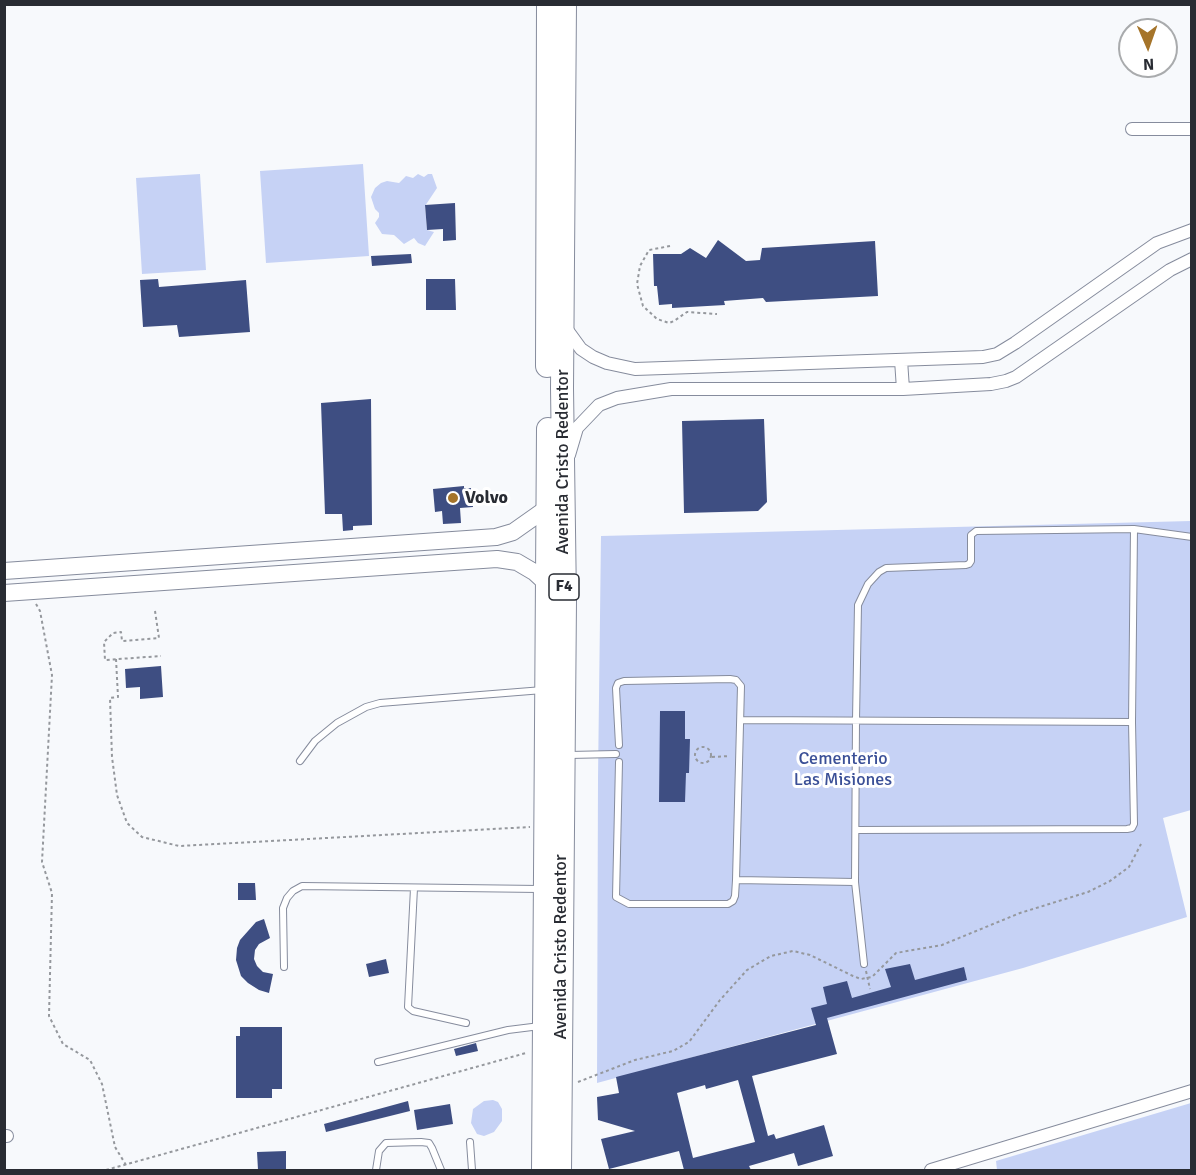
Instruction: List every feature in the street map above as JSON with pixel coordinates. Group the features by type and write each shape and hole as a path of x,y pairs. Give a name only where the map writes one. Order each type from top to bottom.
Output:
{"highway":[{"name":"Avenida Cristo Redentor","path":"543,1170 544,826 548,585 548,4"},
{"name":"Avenida Cristo Redentor","path":"560,1170 565,4"}],"main road":[{"path":"4,571 496,537 513,532 547,508"},
{"path":"496,537 497,559"},
{"path":"4,593 497,559 517,562 534,572 548,585"},
{"path":"35,591 37,569"}],"street":[{"path":"1132,129 1191,129"},
{"path":"564,324 567,333 581,349 607,363 635,369 983,357 997,354 1157,243 1191,230"},
{"path":"564,467 577,428 599,405 617,398 671,389 708,387 903,389 991,384 1016,377 1170,270 1191,260"},
{"path":"901,360 903,389"},
{"path":"706,367 699,377 701,382 708,387"},
{"path":"668,368 681,376 682,380 671,389"},
{"path":"931,1170 1191,1091"}],"lane":[{"path":"857,830 1127,830 1132,828 1134,824 1132,722 1134,529"},
{"path":"864,963 855,882 856,720 858,605 868,584 886,568 966,566 971,561 971,534 976,531 1134,529 1191,537"},
{"path":"619,762 616,897 629,904 728,904 733,901 736,880 741,686 736,680 624,681 618,683 616,688 620,745"},
{"path":"300,760 315,741 337,723 366,707 380,703 546,690"},
{"path":"741,720 1132,722"},
{"path":"562,755 616,754"},
{"path":"736,880 855,882"},
{"path":"284,967 283,908 293,891 302,886 544,889"},
{"path":"414,888 408,1007 413,1011 466,1023"},
{"path":"378,1062 508,1030 543,1037"},
{"path":"376,1170 379,1150 386,1143 421,1142 429,1143 441,1170"},
{"path":"470,1142 472,1170"}],"path":[{"path":"670,246 649,250 640,266 637,284 643,306 652,316 669,323 687,312 717,314"},
{"path":"35,591 51,675 42,862 52,893 49,1016 63,1044 90,1060 102,1084 115,1147 126,1165"},
{"path":"155,611 159,638 122,641 121,632 108,635 104,642 105,660 161,656"},
{"path":"116,659 118,697 110,698 112,757 117,795 127,823 142,837 179,846 544,826"},
{"path":"706,747 711,751 712,757 710,762 702,764 696,759 695,754 698,749 706,747"},
{"path":"712,757 740,755"},
{"path":"561,1087 597,1076 635,1060 673,1051 689,1042 720,1000 747,970 771,956 793,951 810,955 861,979 867,978 879,972 896,953 942,945 1020,913 1088,892 1110,881 1129,867 1141,844"},
{"path":"864,963 870,989"},
{"path":"106,1170 543,1037"}],"green space":[{"path":"363,164 369,256 266,263 260,171"},
{"path":"200,174 206,270 142,274 136,178"},
{"path":"418,174 424,177 432,174 437,188 425,206 427,230 434,232 425,246 414,238 404,244 394,235 382,234 375,223 379,213 371,197 375,188 381,183 387,181 399,183 406,176 413,178"},
{"name":"Cementerio Las Misiones","path":"1191,521 1191,810 1163,818 1187,917 1023,968 597,1083 601,536"},
{"path":"484,1101 498,1102 502,1109 502,1121 494,1132 484,1136 477,1134 471,1123 473,1109"},
{"path":"1191,1103 1191,1170 997,1170 996,1161"}],"building":[{"path":"455,203 456,240 443,241 443,229 427,230 425,205"},
{"path":"718,240 746,261 760,260 762,248 875,241 878,296 766,302 763,298 724,301 725,305 672,308 672,304 659,305 657,286 654,286 653,254 681,254 690,248 706,258"},
{"path":"411,254 412,263 372,266 371,256"},
{"path":"158,279 159,287 246,280 250,332 179,337 177,325 143,327 140,280"},
{"path":"426,279 455,279 456,310 426,310"},
{"path":"371,399 372,525 353,526 353,530 343,531 342,514 325,514 321,403"},
{"path":"764,419 767,502 758,511 684,513 682,421"},
{"name":"Volvo","path":"464,486 464,488 471,488 473,507 460,508 461,523 443,524 442,511 435,512 433,489"},
{"path":"161,666 163,697 140,699 140,687 126,688 125,669"},
{"path":"660,711 685,711 685,739 690,739 685,802 659,802"},
{"path":"238,883 255,883 256,900 238,900"},
{"path":"264,919 270,938 259,944 255,950 254,959 263,972 273,974 269,993 259,990 241,976 236,960 240,940 256,922"},
{"path":"386,959 389,973 369,977 366,964"},
{"path":"910,964 915,980 964,967 967,980 827,1018 837,1054 752,1076 768,1136 774,1134 776,1139 824,1125 833,1156 798,1166 794,1153 749,1166 751,1170 684,1170 679,1151 609,1169 601,1139 635,1131 598,1120 597,1097 619,1093 616,1077 816,1025 811,1008 827,1004 823,987 847,981 852,998 891,987 885,969","holes":["738,1080 755,1142 693,1158 677,1093 705,1085 706,1089"]},
{"path":"240,1027 282,1027 282,1089 272,1089 272,1098 236,1098 236,1036 240,1036"},
{"path":"476,1043 478,1051 456,1056 454,1049"},
{"path":"408,1101 410,1111 326,1132 324,1124"},
{"path":"450,1104 453,1124 417,1130 414,1110"},
{"path":"286,1151 286,1170 258,1170 257,1152"}],"place":[{"name":"Volvo","path":"453,498"}]}
